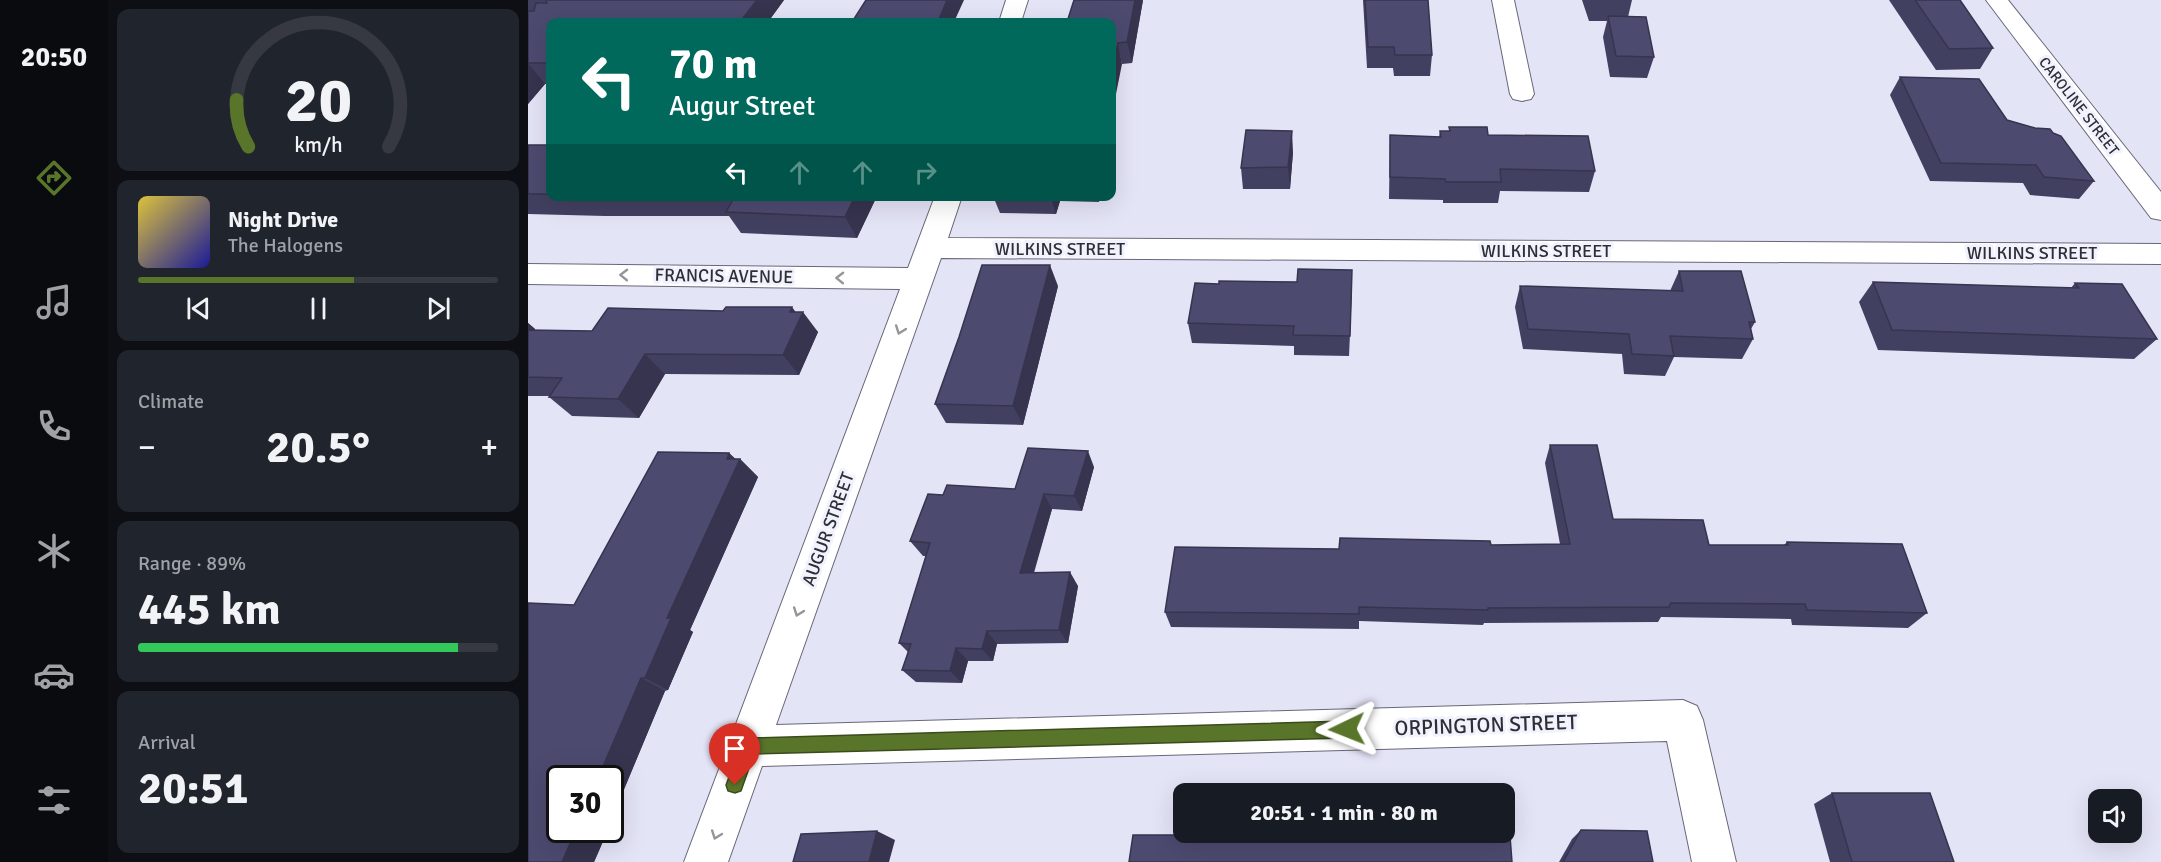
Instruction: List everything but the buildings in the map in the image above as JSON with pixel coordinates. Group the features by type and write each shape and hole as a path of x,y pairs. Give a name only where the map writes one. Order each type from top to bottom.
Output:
{"street":[{"path":"1011,18 1017,0"},
{"path":"1503,0 1522,94"},
{"name":"CAROLINE STREET","path":"1997,0 2161,211"},
{"name":"AUGUR STREET","path":"706,862 947,201"},
{"name":"WILKINS STREET","path":"925,264 2161,254"},
{"name":"FRANCIS AVENUE","path":"528,274 925,264"},
{"name":"ORPINGTON STREET","path":"749,746 1683,720 1714,862"}],"route":[{"path":"735,785 749,746 1347,729"}]}
